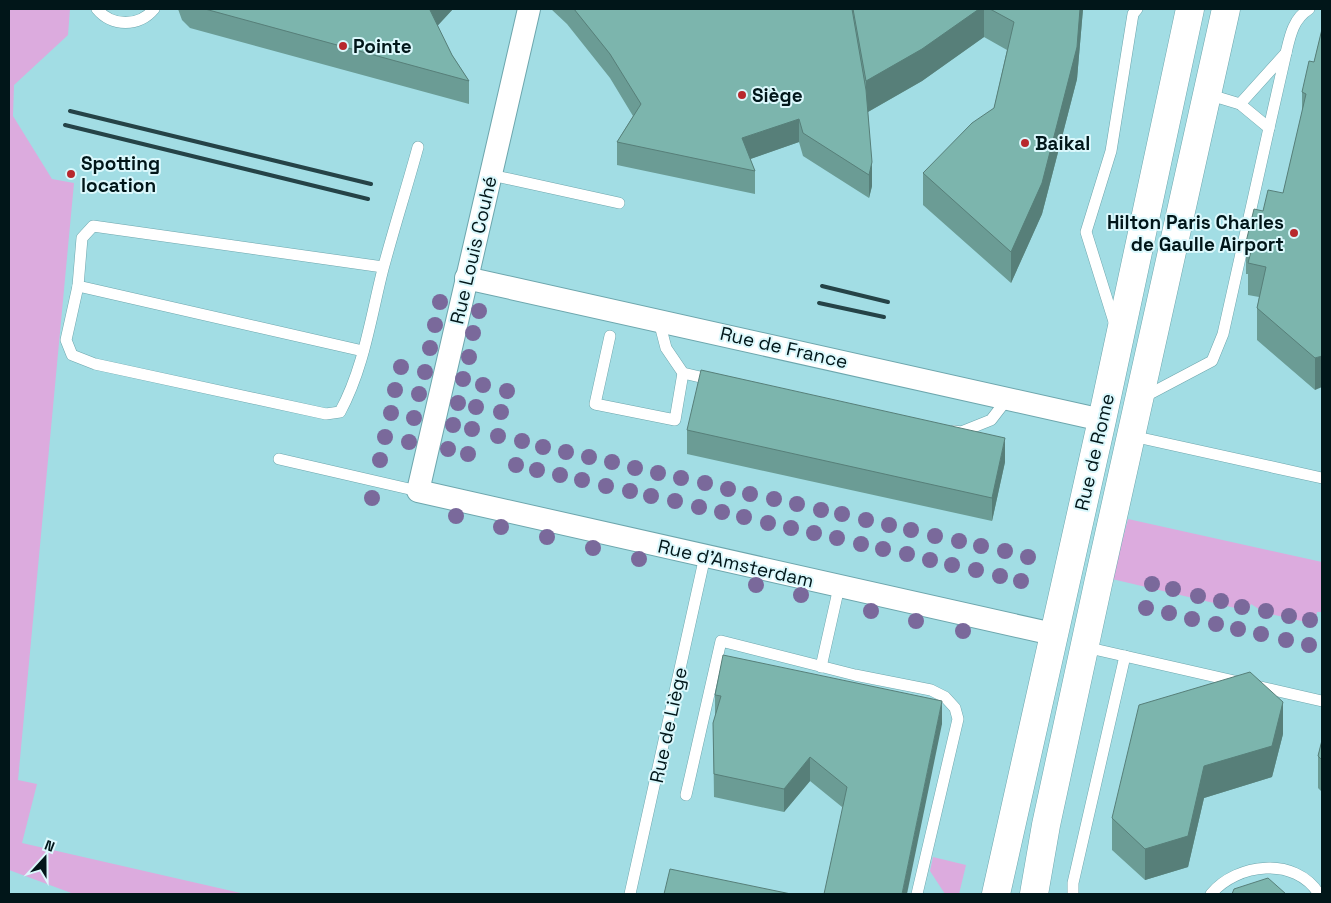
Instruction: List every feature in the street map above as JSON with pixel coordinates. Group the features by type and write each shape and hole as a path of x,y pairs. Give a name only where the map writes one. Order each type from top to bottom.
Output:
{"main road":[{"name":"Rue de Rome","path":"996,894 1102,420 1190,9"},
{"name":"Rue de Rome","path":"1034,894 1046,826 1226,9"}],"street":[{"name":"Rue Louis Couhé","path":"418,491 529,9"},
{"name":"Rue de France","path":"466,278 659,319 1102,420"},
{"name":"Rue d'Amsterdam","path":"418,491 1053,634"}],"lane":[{"path":"96,9 110,20 122,23 144,18 154,9"},
{"path":"1119,339 1086,232 1111,151 1133,14 1137,9"},
{"path":"1141,398 1212,361 1223,334 1293,25 1302,13 1309,9"},
{"path":"1240,104 1286,53"},
{"path":"1208,94 1240,104 1269,128"},
{"path":"383,268 93,226 82,238 78,286 66,340 72,355 94,364 326,414 340,412 349,396 418,147"},
{"path":"491,175 619,203"},
{"path":"78,286 362,351"},
{"path":"659,319 666,348 683,373 722,381"},
{"path":"610,336 595,404 674,420 683,373"},
{"path":"942,428 961,432 991,420 1008,398"},
{"path":"1132,436 1322,478"},
{"path":"279,458 418,491"},
{"name":"Rue de Liège","path":"630,894 705,556"},
{"path":"821,667 839,587"},
{"path":"686,795 721,640 821,667 931,690 946,697 954,708 958,719 917,894"},
{"path":"1085,648 1322,701"},
{"path":"1073,894 1073,883 1125,656"},
{"path":"1211,894 1219,884 1238,873 1258,867 1280,869 1300,877 1319,894"}],"shaded area":[{"path":"9,9 70,9 68,35 14,85 13,116 52,179 74,183 18,780 37,784 22,843 245,894 74,894 9,870"},
{"path":"1128,519 1322,562 1322,612 1317,612 1315,624 1265,613 1251,604 1248,611 1112,579"},
{"path":"933,857 966,865 959,894 945,894 930,871"}],"building":[{"path":"205,9 431,9 452,55 469,81"},
{"name":"Siège","path":"574,9 852,9 866,90 872,162 869,175 803,133 799,119 742,138 755,171 617,142 641,104 610,54"},
{"path":"853,9 979,9 922,49 866,81"},
{"path":"990,9 1080,9 1077,47 1042,183 1011,252 923,173 972,123 994,108 1014,22"},
{"name":"Hilton Paris Charles de Gaulle Airport","path":"1322,29 1322,356 1315,358 1257,308 1266,267 1248,263 1253,244 1246,242 1254,209 1263,211 1268,190 1283,193 1306,94 1302,92 1309,61 1314,62"},
{"path":"701,370 1005,438 992,498 687,430"},
{"path":"723,655 942,701 902,894 824,894 847,787 810,757 784,789 714,774 713,723 721,696 715,695"},
{"path":"1250,672 1283,702 1272,746 1204,766 1188,836 1145,849 1112,818 1139,705"},
{"path":"1322,740 1322,760 1318,756"},
{"path":"670,869 791,894 664,894"},
{"path":"1268,878 1286,894 1232,894 1234,889"}],"railway":[{"path":"70,111 371,184"},
{"path":"65,125 368,199"},
{"path":"822,286 888,302"},
{"path":"819,303 884,317"}],"place":[{"name":"Pointe","path":"343,46"},
{"name":"Siège","path":"742,95"},
{"name":"Baikal","path":"1025,143"},
{"name":"Spotting location","path":"71,174"},
{"name":"Hilton Paris Charles de Gaulle Airport","path":"1294,233"}]}
